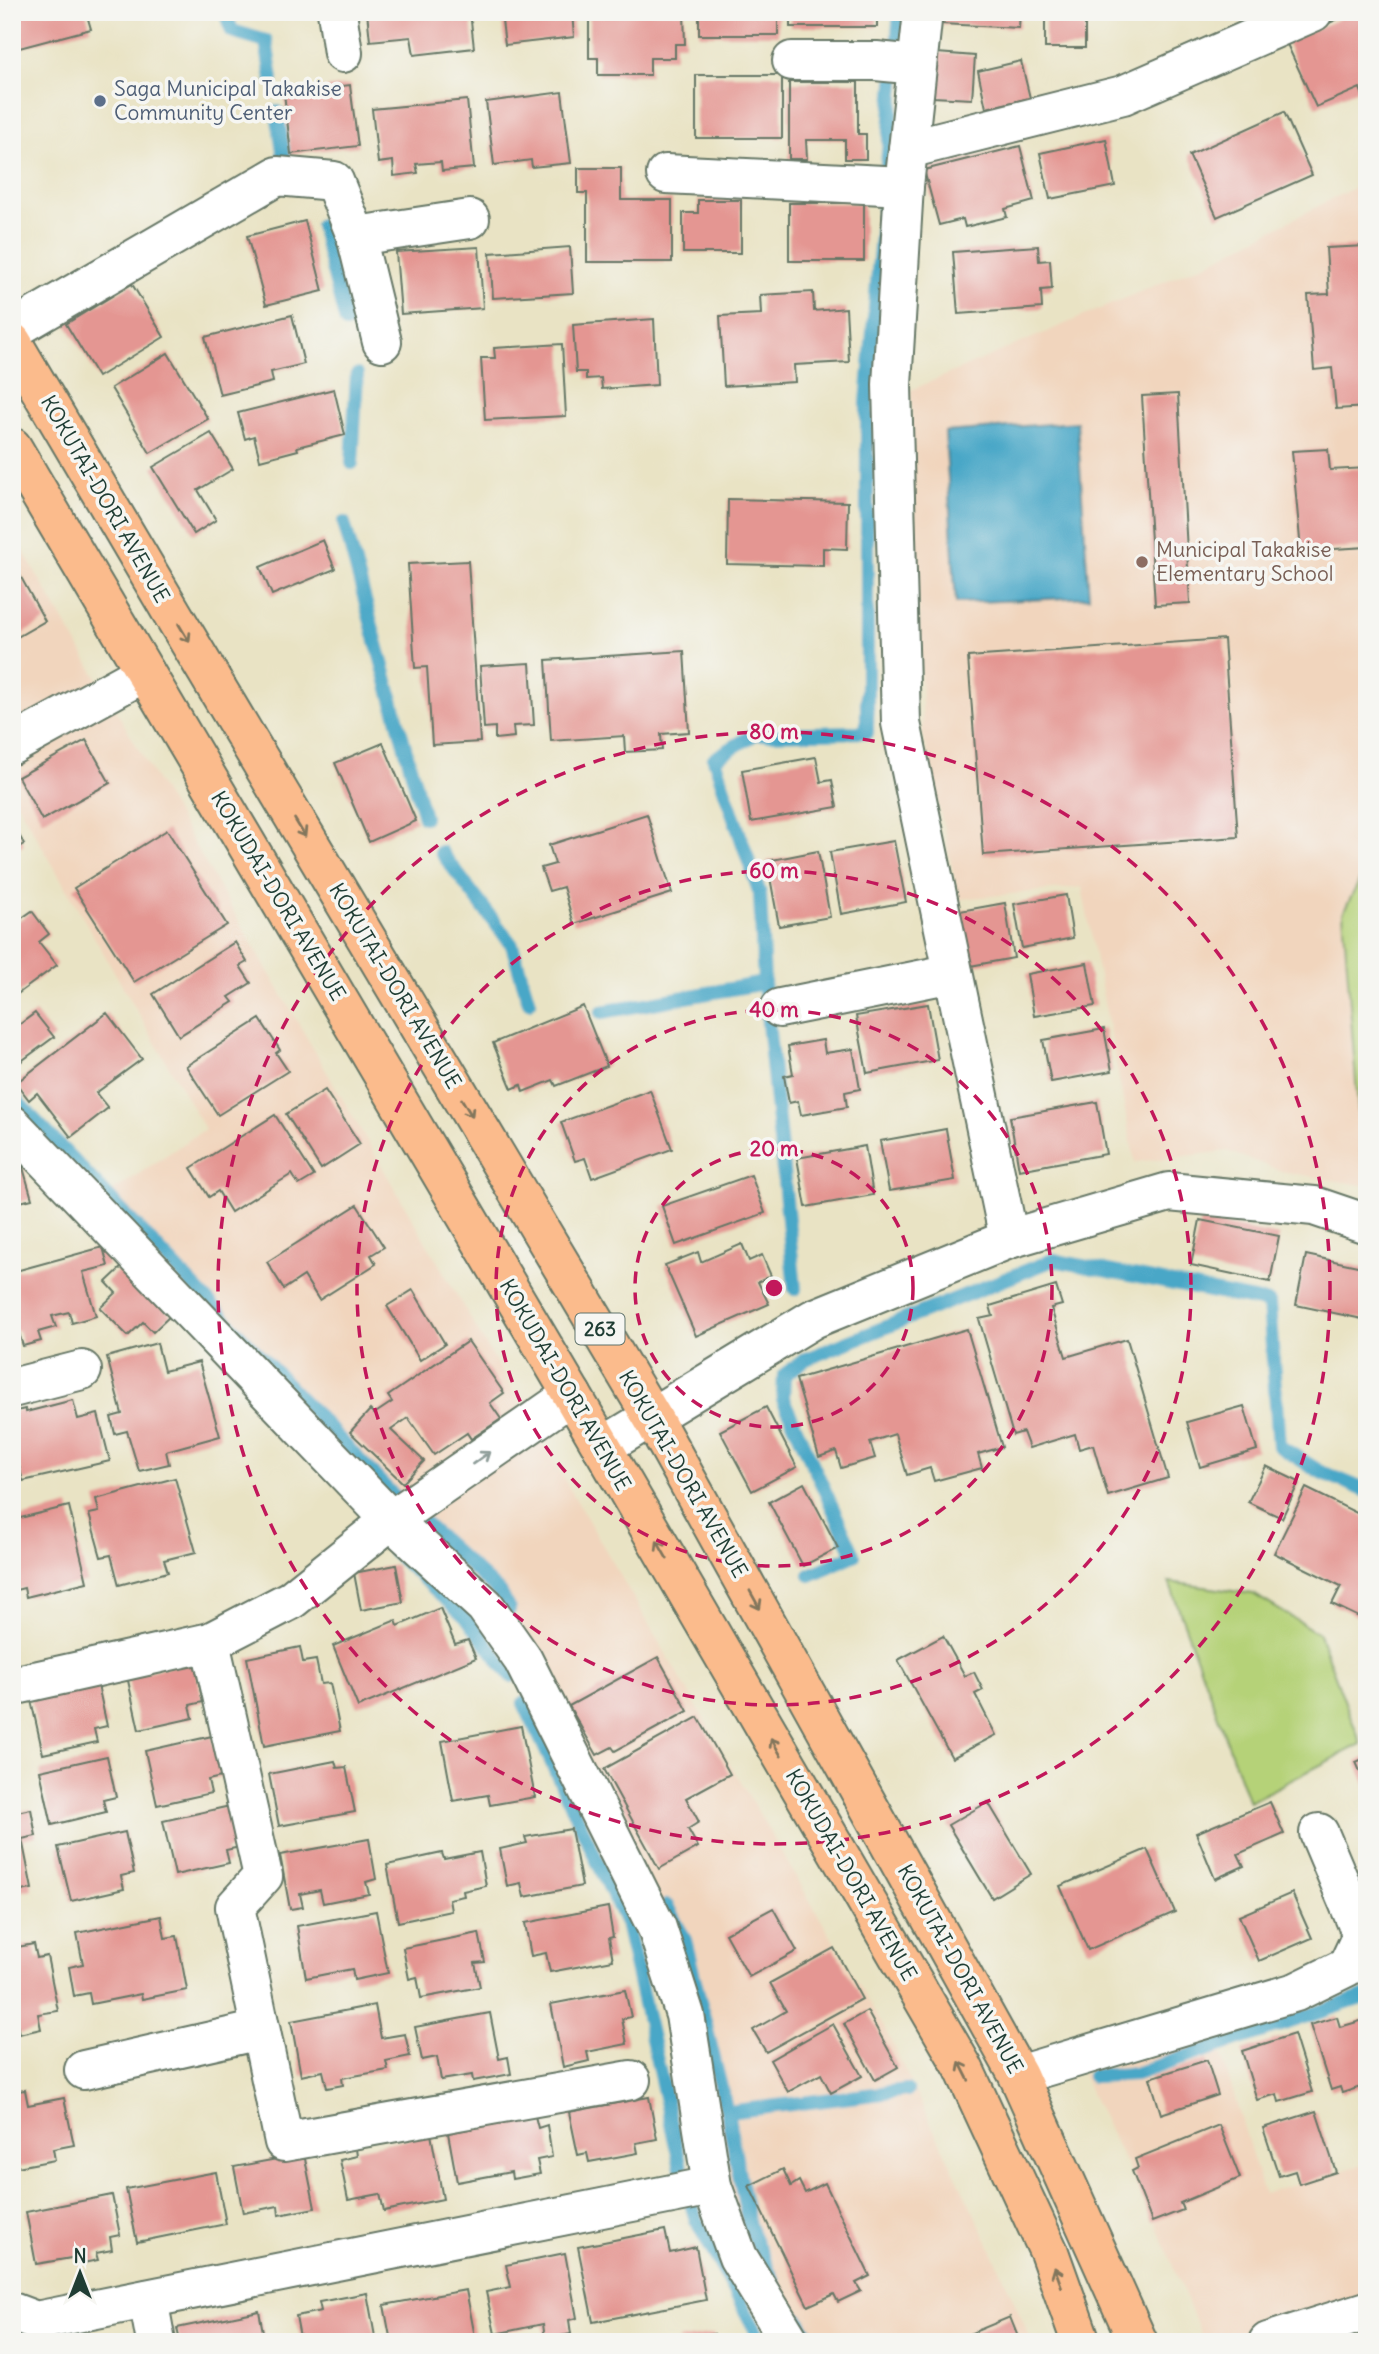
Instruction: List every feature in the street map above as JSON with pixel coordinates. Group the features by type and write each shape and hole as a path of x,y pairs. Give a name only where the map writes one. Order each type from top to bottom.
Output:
{"highway":[{"name":"KOKUTAI-DORI AVENUE","path":"12,342 652,1417 1018,2075 1139,2342"},
{"name":"KOKUDAI-DORI AVENUE","path":"12,447 572,1395 962,2067 1049,2252 1081,2342"}],"street":[{"path":"337,12 343,53"},
{"path":"923,12 908,149 886,185 901,723 1009,1239"},
{"path":"908,149 1123,95 1313,12"},
{"path":"792,61 876,61 917,65"},
{"path":"666,174 886,185"},
{"path":"12,330 276,176 334,181 356,236 382,341"},
{"path":"356,236 470,219"},
{"path":"12,745 145,672"},
{"path":"780,1008 953,973"},
{"path":"12,1125 391,1520 485,1606 523,1660 657,1928 685,2015 696,2189 790,2342"},
{"path":"602,1447 813,1320 1009,1239 1169,1192 1314,1206 1367,1224"},
{"path":"12,1388 82,1370"},
{"path":"12,1686 211,1642 291,1600 391,1520 572,1395"},
{"path":"211,1642 263,1875 235,1907 284,2142 632,2080"},
{"path":"1018,2075 1296,1992 1347,1967 1362,1935 1319,1833"},
{"path":"84,2070 260,2030"},
{"path":"24,2317 148,2299 696,2189"},
{"path":"148,2299 156,2342"},
{"path":"1268,2342 1367,2311"}],"shaded area":[{"name":"Municipal Takakise Elementary School","path":"1367,181 1367,1186 1281,1171 1227,1151 1135,1162 1082,887 959,899 923,733 911,390 1212,261"},
{"path":"12,532 887,2033 989,2244 1032,2342 799,2342 736,2229 681,1946 515,1611 103,1198 205,1129 12,794"},
{"path":"1215,2033 1264,2194 1367,2163 1367,2342 1204,2342 1159,2231 1082,2075"}],"green space":[{"path":"1367,866 1367,1161 1362,1160 1343,913"},
{"path":"1169,1582 1253,1594 1319,1634 1361,1744 1249,1802"}],"water":[{"path":"1077,422 1089,597 956,603 945,432"}],"building":[{"path":"12,12 86,12 91,29 12,50"},
{"path":"367,12 470,12 474,48 414,55 411,37 370,41"},
{"path":"501,12 572,12 574,37 505,45"},
{"path":"684,12 685,44 675,44 675,58 650,58 650,75 598,75 598,58 589,58 589,14"},
{"path":"699,12 778,12 778,35 699,35"},
{"path":"790,12 877,12 877,27 790,27"},
{"path":"943,12 1020,12 1019,28 942,24"},
{"path":"1045,12 1085,12 1085,48 1045,48"},
{"path":"1354,12 1367,12 1367,95 1363,96 1360,88 1316,107 1286,42"},
{"path":"937,53 975,56 972,99 933,97"},
{"path":"1021,61 1030,98 986,108 978,71"},
{"path":"696,75 782,75 782,138 696,138"},
{"path":"789,82 858,82 858,134 866,134 866,159 845,159 845,140 806,140 807,159 789,159"},
{"path":"350,85 358,146 291,154 284,93"},
{"path":"562,92 571,163 532,167 531,160 494,165 486,102"},
{"path":"467,100 474,168 442,171 441,162 416,164 418,173 394,176 393,161 378,163 372,109"},
{"path":"1284,112 1312,175 1217,217 1189,155"},
{"path":"1106,139 1115,186 1050,199 1040,153"},
{"path":"1020,146 1034,201 1005,209 1007,217 965,227 963,219 939,225 924,170"},
{"path":"578,168 621,168 621,200 672,200 672,262 587,262 587,193 578,193"},
{"path":"698,200 741,200 741,253 683,253 683,213 698,213"},
{"path":"789,203 864,203 864,261 789,261"},
{"path":"305,221 323,291 266,305 247,236"},
{"path":"1038,246 1039,261 1050,260 1052,289 1041,290 1042,308 958,314 953,252"},
{"path":"1367,246 1367,407 1336,409 1332,368 1314,370 1308,295 1329,294 1326,248"},
{"path":"479,247 483,308 401,314 396,252"},
{"path":"570,247 573,293 493,298 490,253"},
{"path":"132,284 164,337 98,377 66,324"},
{"path":"813,292 814,311 846,308 849,362 794,365 795,382 724,386 720,316 761,314 760,295"},
{"path":"292,315 304,364 271,372 273,382 220,395 205,337"},
{"path":"654,319 657,385 602,389 601,378 586,379 586,372 576,372 573,325"},
{"path":"562,344 566,416 485,420 481,358 495,358 494,348"},
{"path":"168,353 208,419 150,453 111,388"},
{"path":"334,389 345,435 260,460 254,436 245,439 238,413"},
{"path":"1178,394 1190,603 1155,605 1142,396"},
{"path":"211,433 233,469 198,490 216,520 194,534 153,467"},
{"path":"1328,449 1330,470 1367,468 1367,547 1301,551 1292,451"},
{"path":"728,499 848,502 847,549 823,548 823,566 727,564"},
{"path":"323,540 335,569 272,595 260,567"},
{"path":"468,561 480,742 432,745 427,667 415,668 408,564"},
{"path":"17,570 45,621 12,640 12,572"},
{"path":"1224,639 1238,837 983,855 968,657"},
{"path":"684,651 689,732 661,734 662,750 625,752 624,736 551,741 546,660"},
{"path":"530,663 534,725 513,726 514,737 495,739 495,727 484,728 480,666"},
{"path":"86,740 110,783 42,820 18,777"},
{"path":"383,743 416,821 369,842 335,763"},
{"path":"816,757 821,782 832,780 837,807 751,822 742,770"},
{"path":"647,814 672,893 574,924 563,887 549,891 541,868 555,864 549,845"},
{"path":"12,823 24,844 12,851"},
{"path":"167,830 227,925 134,982 74,888"},
{"path":"894,841 906,902 841,914 830,852"},
{"path":"818,851 830,917 779,926 767,861"},
{"path":"1066,895 1073,938 1022,948 1014,904"},
{"path":"1005,903 1014,958 970,966 960,911"},
{"path":"32,911 49,934 39,942 57,965 12,998 12,925"},
{"path":"235,942 247,962 240,966 251,983 229,997 233,1002 179,1036 153,994"},
{"path":"1087,963 1095,1006 1034,1016 1027,974"},
{"path":"928,1004 938,1060 867,1073 856,1016"},
{"path":"583,1006 607,1066 556,1086 553,1080 523,1092 521,1085 512,1089 493,1043"},
{"path":"35,1013 54,1037 12,1068 12,1030"},
{"path":"107,1013 142,1059 96,1093 108,1108 71,1137 37,1093 29,1100 16,1083"},
{"path":"260,1019 280,1050 276,1053 288,1071 218,1115 186,1066"},
{"path":"1104,1029 1112,1071 1051,1082 1043,1040"},
{"path":"823,1040 825,1053 853,1049 860,1089 845,1092 847,1107 801,1115 798,1101 789,1103 784,1076 793,1074 788,1046"},
{"path":"325,1090 360,1144 321,1169 286,1114"},
{"path":"650,1090 672,1149 592,1178 585,1158 575,1161 561,1122"},
{"path":"1097,1102 1106,1154 1019,1170 1010,1117"},
{"path":"275,1115 314,1176 299,1185 292,1174 231,1212 218,1191 209,1197 191,1168"},
{"path":"946,1129 955,1180 889,1191 880,1141"},
{"path":"865,1146 873,1195 806,1207 797,1158"},
{"path":"12,1155 22,1164 32,1199 12,1204"},
{"path":"751,1175 765,1213 676,1245 662,1206"},
{"path":"357,1205 384,1247 371,1255 376,1264 319,1300 304,1276 284,1289 267,1262"},
{"path":"1200,1220 1279,1236 1270,1282 1191,1265"},
{"path":"742,1244 749,1261 762,1255 771,1276 758,1282 769,1304 696,1336 665,1265 698,1252 701,1262"},
{"path":"103,1247 108,1266 83,1272 96,1316 72,1323 69,1312 52,1316 56,1327 38,1332 41,1341 23,1346 18,1330 12,1332 12,1272"},
{"path":"1306,1255 1367,1268 1367,1320 1296,1305"},
{"path":"124,1265 171,1315 153,1332 143,1322 128,1336 100,1308 116,1293 106,1282"},
{"path":"1056,1286 1062,1305 1051,1308 1066,1357 1127,1339 1168,1478 1108,1496 1093,1445 1079,1449 1075,1434 1029,1448 1023,1432 1013,1435 979,1319 993,1316 990,1306"},
{"path":"413,1290 445,1344 420,1360 387,1306"},
{"path":"967,1329 1002,1447 978,1454 982,1468 934,1481 930,1468 907,1475 895,1434 870,1442 875,1458 841,1468 836,1451 819,1457 796,1379"},
{"path":"468,1341 504,1393 490,1403 501,1419 471,1439 467,1433 434,1455 408,1418 391,1430 424,1461 403,1483 350,1432 370,1410 374,1414 392,1402 388,1396"},
{"path":"157,1343 164,1371 199,1362 220,1436 166,1451 169,1464 139,1471 127,1431 115,1434 111,1417 122,1414 107,1357"},
{"path":"73,1400 78,1419 98,1414 110,1461 23,1481 12,1439 12,1412 25,1409 26,1412"},
{"path":"1244,1406 1257,1450 1200,1467 1187,1422"},
{"path":"766,1407 797,1467 752,1491 720,1431"},
{"path":"1266,1466 1299,1482 1282,1518 1248,1502"},
{"path":"175,1478 196,1552 164,1560 168,1572 119,1585 111,1555 101,1557 89,1514 99,1512 96,1499"},
{"path":"804,1483 838,1548 803,1566 769,1502"},
{"path":"1306,1488 1367,1518 1367,1621 1332,1604 1341,1586 1274,1553"},
{"path":"69,1506 87,1582 26,1597 24,1588 12,1591 12,1520"},
{"path":"396,1565 403,1602 361,1610 354,1573"},
{"path":"440,1608 455,1644 468,1640 476,1658 358,1707 333,1646 396,1620 398,1626"},
{"path":"943,1636 965,1676 974,1672 983,1690 975,1694 996,1735 952,1758 898,1660"},
{"path":"300,1647 303,1662 316,1660 321,1684 330,1683 340,1731 264,1746 247,1658"},
{"path":"658,1657 688,1711 615,1751 612,1747 597,1755 569,1706"},
{"path":"194,1661 203,1702 190,1705 193,1718 139,1730 127,1676"},
{"path":"98,1685 107,1726 94,1729 97,1742 43,1754 31,1700"},
{"path":"698,1717 730,1774 686,1798 699,1822 688,1829 698,1847 659,1869 604,1769"},
{"path":"521,1726 535,1797 490,1805 488,1795 453,1801 442,1741"},
{"path":"212,1736 221,1777 208,1780 211,1793 157,1805 145,1751"},
{"path":"107,1756 116,1797 103,1800 106,1812 52,1825 40,1771"},
{"path":"1367,1757 1367,1788 1356,1762"},
{"path":"335,1761 337,1768 346,1767 355,1812 279,1826 269,1774"},
{"path":"988,1802 1031,1874 992,1898 948,1825"},
{"path":"1270,1802 1284,1834 1238,1854 1244,1866 1215,1879 1196,1833"},
{"path":"230,1806 240,1847 226,1850 229,1863 175,1875 163,1821"},
{"path":"31,1809 36,1836 22,1839 32,1889 12,1893 12,1813"},
{"path":"571,1829 582,1886 524,1897 521,1883 507,1886 500,1849 527,1843 525,1837"},
{"path":"125,1832 134,1873 121,1876 124,1889 71,1901 58,1847"},
{"path":"369,1839 376,1879 366,1882 369,1894 323,1903 320,1890 300,1894 303,1907 290,1909 280,1855"},
{"path":"1147,1849 1175,1912 1088,1950 1060,1886"},
{"path":"480,1852 486,1886 463,1891 464,1896 449,1899 451,1911 398,1922 387,1865 442,1853 444,1859"},
{"path":"1292,1893 1312,1938 1259,1961 1239,1916"},
{"path":"608,1907 613,1937 609,1938 613,1960 550,1972 546,1953 531,1956 525,1923"},
{"path":"773,1908 797,1951 749,1977 725,1934"},
{"path":"376,1911 388,1973 354,1980 352,1969 306,1978 297,1926"},
{"path":"161,1916 165,1938 177,1936 187,1990 142,1999 141,1994 91,2004 89,1993 74,1996 69,1967 83,1964 77,1933"},
{"path":"479,1933 485,1962 475,1963 480,1987 421,1998 417,1977 409,1979 403,1948"},
{"path":"34,1944 37,1958 47,1956 58,2011 38,2014 41,2029 19,2034 17,2024 12,2025 12,1948"},
{"path":"834,1948 862,1999 766,2052 753,2030 786,2011 770,1983"},
{"path":"625,1990 631,2017 622,2019 627,2044 587,2052 589,2061 563,2067 551,2004"},
{"path":"375,2005 381,2038 405,2034 410,2056 386,2061 388,2070 342,2078 343,2085 327,2088 323,2071 301,2076 291,2021"},
{"path":"867,2011 898,2067 875,2080 844,2024"},
{"path":"490,2013 499,2059 508,2057 511,2074 473,2081 472,2075 441,2080 437,2057 422,2060 415,2027"},
{"path":"1337,2017 1340,2027 1367,2019 1367,2085 1342,2093 1340,2087 1331,2090 1310,2025"},
{"path":"833,2024 862,2076 831,2093 821,2074 788,2092 770,2060"},
{"path":"1294,2034 1312,2092 1279,2102 1277,2094 1257,2100 1242,2051"},
{"path":"1207,2060 1218,2095 1161,2114 1150,2078"},
{"path":"25,2090 28,2105 64,2098 74,2145 53,2149 55,2160 12,2168 12,2092"},
{"path":"649,2097 657,2139 636,2143 638,2153 589,2162 587,2153 578,2155 569,2112"},
{"path":"1316,2111 1336,2172 1299,2184 1295,2171 1279,2176 1263,2128"},
{"path":"535,2116 538,2128 547,2125 552,2157 537,2160 540,2174 512,2179 511,2172 457,2182 448,2133"},
{"path":"1219,2125 1240,2178 1180,2203 1183,2210 1152,2222 1132,2171 1138,2168 1135,2159"},
{"path":"431,2134 443,2199 384,2211 380,2194 348,2200 340,2160 357,2156 356,2149"},
{"path":"304,2154 315,2208 279,2215 278,2206 243,2213 234,2167"},
{"path":"783,2169 791,2186 799,2181 805,2193 825,2183 870,2276 856,2283 861,2291 838,2302 834,2294 808,2306 749,2186"},
{"path":"216,2172 226,2224 137,2242 126,2189"},
{"path":"112,2195 120,2235 110,2237 112,2250 96,2253 98,2260 78,2264 77,2257 36,2264 26,2212"},
{"path":"665,2230 670,2253 696,2247 706,2300 593,2322 578,2247"},
{"path":"565,2253 577,2318 569,2320 571,2334 545,2339 543,2324 495,2334 486,2292 511,2287 506,2265"},
{"path":"466,2290 476,2342 391,2342 384,2305"},
{"path":"367,2293 376,2342 282,2342 300,2337 296,2316 321,2311 319,2302"},
{"path":"259,2311 265,2342 180,2342 177,2328"},
{"path":"1010,2317 1020,2342 958,2342 957,2339"},
{"path":"714,2334 716,2342 679,2342 679,2340"}],"waterway":[{"path":"225,12 232,31 266,41 272,79"},
{"path":"795,1289 764,983 760,894 714,759 755,734 867,732 867,403 900,12"},
{"path":"277,112 284,157"},
{"path":"321,225 346,322"},
{"path":"352,463 357,375"},
{"path":"344,523 424,817"},
{"path":"441,852 512,945 529,1002"},
{"path":"602,1012 764,983"},
{"path":"12,1096 393,1495"},
{"path":"810,1575 854,1555 783,1399 784,1375 806,1359 1053,1260 1269,1303 1279,1446 1319,1471 1367,1491"},
{"path":"408,1508 500,1593 509,1610"},
{"path":"394,1552 467,1618 511,1676"},
{"path":"524,1703 626,1923 681,2168 696,2220 762,2342"},
{"path":"667,1906 685,1940 727,2112 749,2226 774,2282"},
{"path":"1093,2076 1135,2074 1367,1996"},
{"path":"727,2112 907,2090"},
{"path":"14,2317 18,2342"},
{"path":"798,2319 812,2342"}],"place":[{"name":"Saga Municipal Takakise Community Center","path":"100,101"},
{"name":"Municipal Takakise Elementary School","path":"1142,562"}]}
